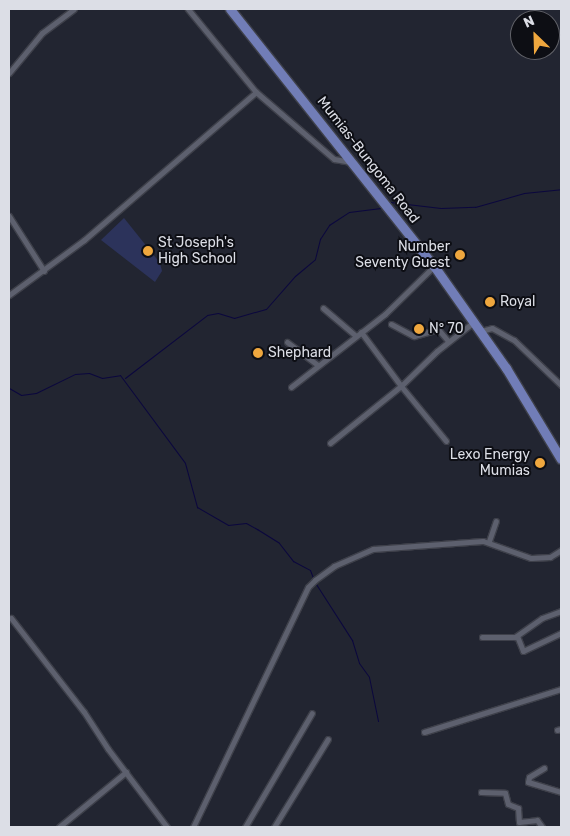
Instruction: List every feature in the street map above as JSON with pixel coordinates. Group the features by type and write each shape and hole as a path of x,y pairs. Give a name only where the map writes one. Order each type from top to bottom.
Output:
{"highway":[{"name":"Mumias-Bungoma Road","path":"234,11 475,321 561,459"}],"street":[{"path":"9,74 42,33 74,9"},
{"path":"188,9 256,92 334,159 352,162"},
{"path":"9,295 44,272 156,181 256,92"},
{"path":"9,216 44,272"},
{"path":"291,387 402,300 434,266"},
{"path":"323,308 356,336"},
{"path":"330,443 401,386 448,341 475,321"},
{"path":"390,324 414,336 436,328 448,341"},
{"path":"481,331 492,328 514,340 561,385"},
{"path":"361,332 401,386 446,440"},
{"path":"287,342 318,365"},
{"path":"489,542 496,521"},
{"path":"193,827 312,582 334,566 373,549 489,542 531,558 550,557 561,550"},
{"path":"482,637 517,636 542,618 561,611"},
{"path":"10,618 84,712 167,827"},
{"path":"517,636 524,651 561,633"},
{"path":"424,732 561,689"},
{"path":"246,827 312,712"},
{"path":"274,827 328,739"},
{"path":"544,768 530,776 528,782 561,792"},
{"path":"59,827 126,772"},
{"path":"481,792 505,793 508,804 518,808 520,822 537,820 542,827"}],"shaded area":[{"path":"124,218 160,263 162,271 155,282 101,240"}],"waterway":[{"path":"390,202 441,208 475,207 524,193 561,189"},
{"path":"125,378 207,315 218,313 234,318 266,309 295,276 315,259 320,239 329,225 349,212 381,208"},
{"path":"9,388 21,395 36,393 75,374 89,373 102,378 120,375 185,463 197,507 228,525 246,523 257,529 279,543 293,561 310,570 313,578"},
{"path":"316,584 352,640 359,663 369,677 378,721"}],"place":[{"name":"St Joseph's High School","path":"148,251"},
{"name":"Number Seventy Guest","path":"460,255"},
{"name":"Royal","path":"490,302"},
{"name":"N° 70","path":"419,329"},
{"name":"Shephard","path":"258,353"},
{"name":"Lexo Energy Mumias","path":"540,463"}]}
